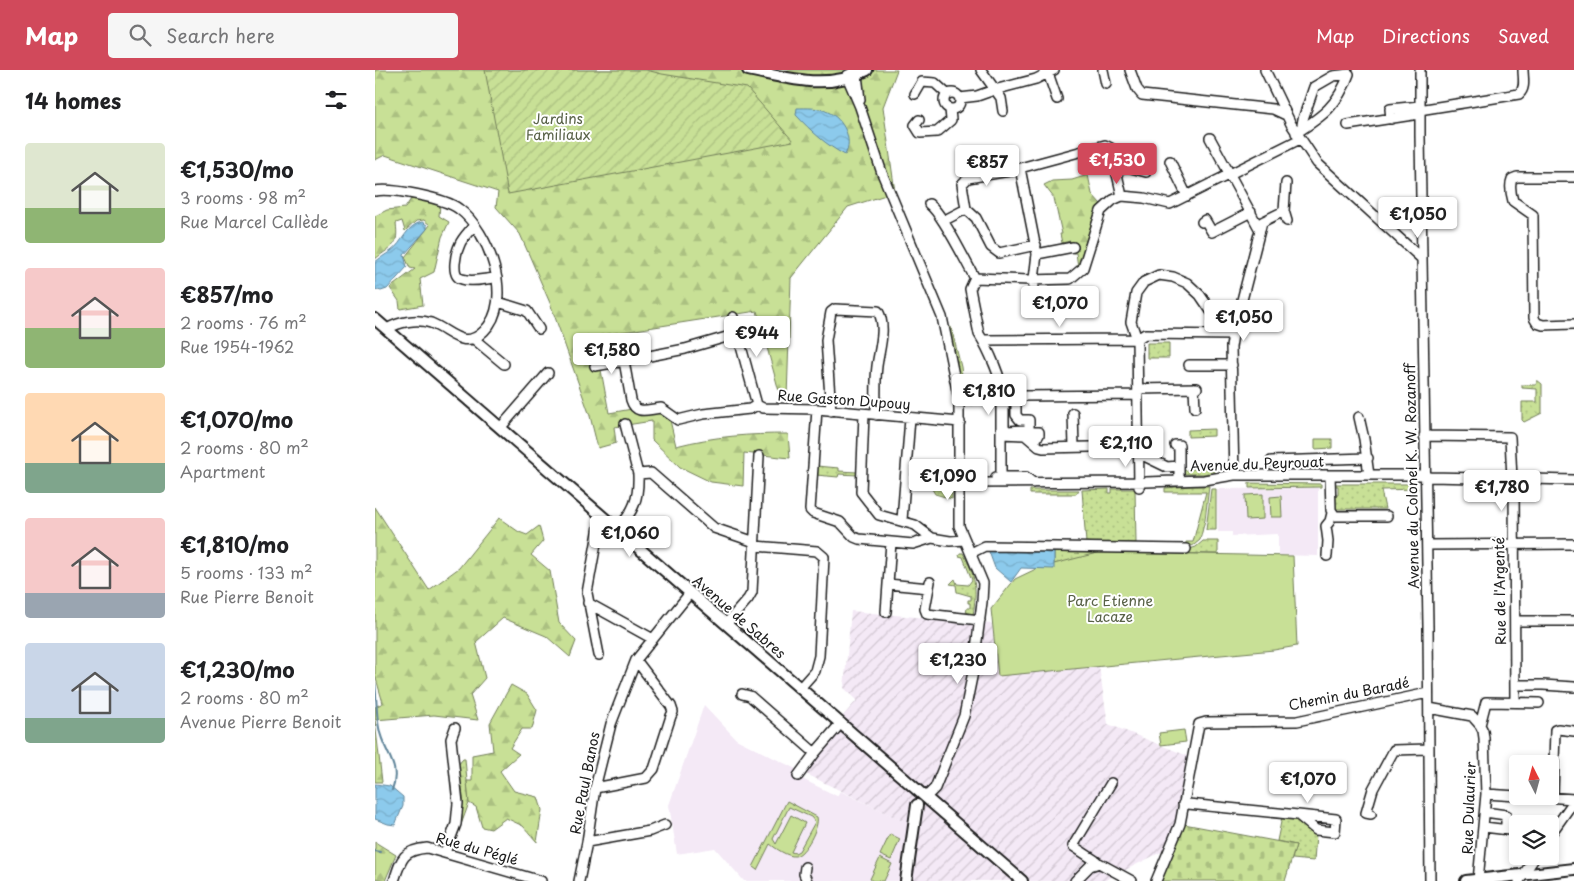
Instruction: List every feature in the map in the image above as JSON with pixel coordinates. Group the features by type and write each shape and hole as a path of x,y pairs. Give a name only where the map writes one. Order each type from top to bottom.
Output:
{"main road":[{"path":"748,70 807,81 867,70"},
{"name":"Avenue de Sabres","path":"375,319 1022,881"},
{"path":"906,881 917,805 907,780"},
{"path":"917,805 926,797"},
{"path":"1466,881 1521,878 1574,868"}],"street":[{"path":"981,70 1001,98 1003,111"},
{"path":"1103,70 1107,80 1106,84"},
{"path":"1130,70 1137,89 1142,95 1273,109 1286,115"},
{"path":"1265,70 1286,115 1317,163 1422,259"},
{"name":"Avenue du Colonel K. W. Rozanoff","path":"1421,70 1419,110 1427,546 1430,881"},
{"path":"1348,125 1391,118 1419,110 1519,94 1523,91 1523,70"},
{"path":"960,98 977,96 1035,79 1048,71 1057,99"},
{"path":"855,73 860,107 882,173 943,317 959,400 964,483 959,520 965,540 983,583 980,620 964,716 935,788 926,797"},
{"path":"975,278 1070,279 1083,268 1101,211 1113,200 1122,196 1144,198 1170,204 1187,196 1299,134 1325,114 1341,94 1349,74 1333,76 1314,87 1299,134"},
{"path":"915,94 920,78 935,83 947,94 955,93 960,98"},
{"path":"947,94 943,101 946,107 950,109 955,109 959,106 960,98"},
{"path":"919,120 915,125 920,133 937,132 951,120 950,109"},
{"path":"1210,138 1260,230"},
{"path":"1033,310 1036,250 1020,168 1105,145 1111,148 1122,196"},
{"path":"1170,161 1187,196"},
{"path":"1116,170 1127,167 1146,172"},
{"path":"1015,170 968,178 962,184 967,209 976,218 991,248 999,253 1073,246"},
{"path":"1574,177 1517,177 1512,179 1511,182 1513,201 1533,215 1535,318 1537,323 1543,325 1574,324"},
{"path":"1235,475 1233,334 1262,222 1286,216 1286,183"},
{"path":"375,187 446,202 459,208 469,217 491,254 497,278 498,302 486,330 475,339 465,340 455,337 430,323 419,321 398,324 387,329"},
{"path":"375,191 391,190"},
{"path":"929,204 935,208 975,278"},
{"path":"943,221 967,209"},
{"path":"1202,222 1205,220 1212,232 1251,212"},
{"path":"474,225 460,244 454,271 455,275 459,279 468,281 497,278"},
{"path":"1138,485 1137,339 1131,322 1136,293 1143,282 1159,275 1173,277 1187,283 1200,295 1213,314 1213,334"},
{"path":"975,278 970,288 979,334 1001,382 1003,393 1001,397 1001,480"},
{"path":"498,302 527,311 539,329"},
{"path":"831,410 826,340 831,312 835,309 878,312 881,317 881,344 877,366 876,415"},
{"path":"733,317 757,405"},
{"path":"595,366 685,349 737,334"},
{"path":"983,340 1137,339 1145,334 1233,334"},
{"path":"475,339 504,364"},
{"name":"Rue Gaston Dupouy","path":"624,361 633,406 637,410 642,411 661,408 678,420 703,414 750,408 757,405 763,408 817,409 960,422"},
{"path":"1189,364 1232,365"},
{"path":"501,428 548,373"},
{"path":"959,400 1196,388 1195,408"},
{"path":"1018,400 1016,403 1017,415 1020,420 1029,420 1029,432 1039,432 1036,438 1025,430 1007,431 1004,427 1003,403 1005,401 1018,400"},
{"path":"817,409 810,510 817,515 840,522 853,537 913,544 932,538 950,541 965,540"},
{"path":"1073,413 1076,446"},
{"path":"864,414 861,492 879,515 915,524 932,538"},
{"path":"1359,417 1369,474"},
{"path":"902,520 910,418"},
{"path":"617,530 632,510 638,497 638,474 625,424"},
{"path":"1001,434 1025,435 1043,448 1076,446 1138,450 1167,467 1179,466"},
{"name":"Rue de l'Argenté","path":"1424,436 1510,437 1513,479 1515,702"},
{"path":"1175,445 1179,445 1179,480"},
{"path":"726,624 752,594 759,456"},
{"path":"1271,461 1367,458"},
{"path":"638,474 651,472 714,528 752,541 755,546"},
{"name":"Avenue du Peyrouat","path":"964,483 1001,480 1033,483 1138,485 1179,480 1205,480 1235,475 1369,474 1574,480"},
{"path":"1327,556 1329,541 1327,526 1332,513 1331,475"},
{"path":"1332,513 1335,516 1387,516"},
{"path":"599,655 587,593 601,516"},
{"path":"886,612 891,542"},
{"path":"1427,546 1574,544"},
{"path":"755,546 817,551 824,557 819,656 815,671 800,688"},
{"path":"975,551 985,546 1186,548"},
{"path":"888,584 930,585 925,609 927,614 980,620"},
{"name":"Rue Paul Banos","path":"579,881 595,788 611,724 636,660 690,593"},
{"path":"588,603 653,639"},
{"path":"1515,621 1574,621"},
{"path":"595,788 645,778 651,774 673,712 671,706 636,660"},
{"path":"1515,685 1574,687"},
{"name":"Chemin du Baradé","path":"1156,881 1180,824 1199,724 1205,722 1297,721 1429,693"},
{"path":"742,694 749,696 815,753"},
{"path":"1480,725 1486,702 1539,703"},
{"path":"1429,708 1472,716 1480,725"},
{"path":"798,776 803,767 841,723"},
{"name":"Rue Dulaurier","path":"1479,880 1486,794 1484,738 1480,725"},
{"path":"445,853 456,824 458,803 451,739 455,728"},
{"path":"1554,755 1555,730 1574,731"},
{"path":"1371,814 1366,813 1373,789 1394,750 1429,749"},
{"path":"1095,863 1096,860 1073,846 1111,782"},
{"path":"1486,794 1509,795"},
{"path":"1559,799 1574,800 1559,822"},
{"path":"1183,804 1298,815"},
{"path":"1485,812 1507,815 1505,829"},
{"path":"587,842 651,831 665,825"},
{"path":"1484,827 1509,830"},
{"name":"Rue du Péglé","path":"394,881 405,854 415,849 427,848 541,881"},
{"path":"1075,881 1086,869 1095,863 1102,864 1132,881"},
{"path":"1521,878 1530,865"},
{"path":"805,867 804,874 807,881"}],"shaded area":[{"path":"1318,488 1318,556 1278,555 1278,534 1232,536 1232,532 1218,532 1217,489"},
{"path":"851,611 992,624 998,675 1099,667 1108,724 1188,756 1179,822 1167,849 1104,881 901,881 907,823 796,769 857,700 844,688"},
{"path":"704,705 736,739 796,769 794,775 837,796 840,791 908,823 901,881 820,881 799,879 798,881 744,881 715,848 677,854 669,805"}],"green space":[{"path":"375,70 897,70 883,107 895,192 848,207 791,278 787,398 780,395 757,311 590,337 597,371 601,370 609,413 632,409 638,414 660,412 670,420 676,446 732,436 788,434 790,458 744,453 743,486 711,482 680,467 652,440 652,421 614,427 616,443 598,448 590,416 550,303 520,234 496,207 498,192 385,155 375,160"},
{"name":"Jardins Familiaux","path":"485,70 646,70 747,88 793,141 508,194"},
{"path":"1088,175 1092,194 1101,204 1094,216 1078,267 1076,253 1073,253 1070,241 1062,243 1060,234 1062,234 1054,198 1044,185 1052,181 1072,180"},
{"path":"411,199 440,204 439,216 449,222 442,237 434,272 420,279 423,305 400,309 399,301 390,288 415,269 410,268 405,257 430,225 424,220 416,221 405,231 402,221 396,223 397,237 393,245 375,259 375,216 387,210 405,208"},
{"path":"951,327 961,367 964,393 1000,393 966,395 961,392 962,389 950,335 946,328"},
{"path":"1147,343 1169,343 1169,358 1147,358"},
{"path":"1537,380 1542,384 1542,413 1524,422 1522,420 1522,402 1537,402 1537,389 1522,388 1522,385 1536,385"},
{"path":"1214,429 1214,436 1188,437 1188,430"},
{"path":"1315,439 1332,439 1332,448 1315,449"},
{"path":"952,463 952,499 935,494 929,484 910,483 911,473 916,473 916,471 929,474 936,466"},
{"path":"817,466 839,468 839,471 857,472 857,475 839,474 838,477 816,475"},
{"path":"1205,467 1206,469 1215,468 1215,472 1210,472 1210,474 1181,474 1181,471"},
{"path":"1249,483 1321,484 1321,487 1249,488"},
{"path":"1333,484 1415,484 1418,489 1381,490 1385,509 1337,509 1334,506 1334,495 1338,495 1338,486 1333,486"},
{"path":"1209,486 1205,520 1200,540 1194,545 1186,547 1186,542 1193,542 1206,492 1165,492 1165,488"},
{"path":"1109,489 1109,493 1112,493 1112,489 1135,489 1136,543 1086,543 1082,490"},
{"path":"1211,489 1216,489 1216,530 1206,530"},
{"path":"1030,490 1079,490 1076,494 1030,494"},
{"path":"1263,494 1263,519 1246,520 1245,495"},
{"path":"1281,496 1282,517 1271,517 1270,497"},
{"path":"375,507 429,590 459,568 499,518 519,532 527,535 539,526 543,541 531,555 550,571 559,623 576,641 570,657 546,636 503,618 476,642 485,678 470,695 478,720 434,715 375,720 375,707 383,703 375,675"},
{"path":"1203,541 1218,541 1218,554 1162,553 1054,569 1054,549 1186,550 1196,547"},
{"name":"Parc Etienne Lacaze","path":"1101,552 1293,556 1297,646 1274,650 998,676 991,609 1015,579 1038,568"},
{"path":"960,553 963,553 973,576 975,598 973,615 966,614 967,608 970,608 968,600 971,600 971,596 957,592 956,585 950,584 955,579 957,584 968,585 972,580 963,557 959,556"},
{"path":"511,685 527,694 537,710 532,729 522,729 510,748 519,754 500,771 514,791 538,797 542,810 537,842 523,826 506,818 491,829 482,827 476,807 469,803 467,781 472,781 472,755 493,751 490,723"},
{"path":"375,721 382,782 375,782"},
{"path":"1184,730 1186,742 1161,745 1159,733"},
{"path":"465,759 469,803 455,841 458,848 450,847 461,816 457,766"},
{"path":"787,801 817,817 816,827 811,840 803,851 795,856 789,855 770,844 757,870 753,867","holes":["789,807 811,817 815,822 799,851 791,852 805,823 791,815 776,844 773,839"]},
{"path":"1282,817 1292,818 1316,834 1314,861 1292,859 1296,845 1277,841"},
{"path":"1184,824 1296,845 1285,881 1160,881"},
{"path":"890,834 900,839 891,860 880,855"},
{"path":"375,842 396,855 385,881 375,878"},
{"path":"880,858 892,864 884,881 873,881 870,879"}],"water":[{"path":"797,108 820,109 838,119 848,136 845,155 807,127 796,115"},
{"path":"422,222 427,225 427,229 404,255 407,267 387,289 381,291 375,289 375,262 395,248 408,230"},
{"path":"988,549 1054,549 1054,569 1021,568 1011,582 995,568"},
{"path":"375,784 390,786 403,797 403,806 395,825 375,819"}],"waterway":[{"path":"375,684 377,717 381,737 395,773 392,790"},
{"path":"375,851 380,852"}]}
